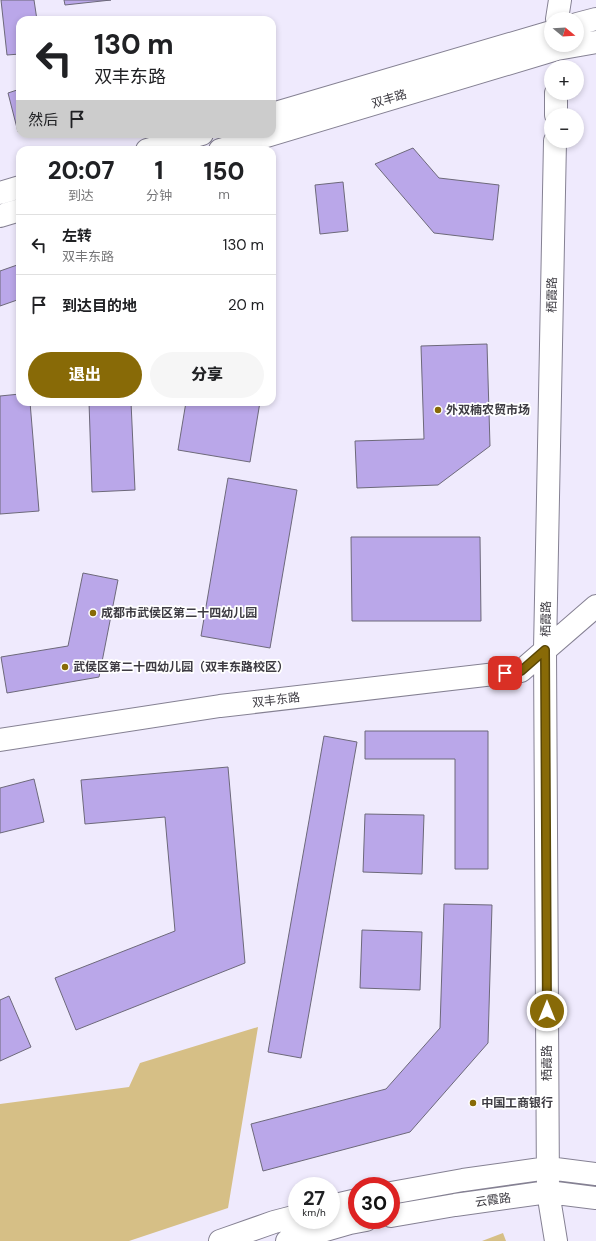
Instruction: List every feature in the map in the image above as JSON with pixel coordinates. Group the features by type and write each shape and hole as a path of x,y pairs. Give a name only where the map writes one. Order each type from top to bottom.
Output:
{"street":[{"path":"558,12 560,0"},
{"path":"584,22 596,19"},
{"path":"584,44 596,42"},
{"name":"双丰路","path":"276,113 544,51"},
{"name":"双丰路","path":"276,133 544,51"},
{"path":"161,146 188,138"},
{"name":"双丰路","path":"233,146 259,138"},
{"name":"栖霞路","path":"555,148 545,650 548,1192 556,1241"},
{"path":"0,193 16,188"},
{"path":"0,216 16,211"},
{"name":"双丰东路","path":"0,740 220,706 521,671 596,606"},
{"path":"400,1191 462,1180 548,1168 596,1174"},
{"name":"云霞路","path":"400,1214 454,1205 548,1192 596,1198"},
{"path":"220,1241 288,1218"},
{"path":"288,1241 348,1224"}],"shaded area":[{"path":"258,1027 228,1208 129,1241 0,1241 0,1104 129,1087 140,1063"},
{"path":"503,1233 506,1241 482,1241"}],"building":[{"path":"1,0 34,0 36,16 16,16 16,54 7,55"},
{"path":"64,0 111,0 65,5"},
{"path":"16,90 16,124 8,93"},
{"path":"413,148 439,178 499,185 493,240 434,233 375,164"},
{"path":"343,182 348,231 320,234 315,185"},
{"path":"16,265 16,300 0,306 0,271"},
{"path":"487,344 490,446 438,485 357,488 355,441 424,439 421,346"},
{"path":"16,394 16,406 30,406 39,511 0,514 0,396"},
{"path":"89,406 131,406 135,490 92,492"},
{"path":"185,406 259,406 250,462 178,450"},
{"path":"228,478 297,490 270,648 201,636"},
{"path":"351,537 480,537 481,621 352,621"},
{"name":"成都市武侯区第二十四幼儿园","path":"83,573 118,580 99,677 7,693 1,657 68,646"},
{"path":"365,731 488,731 488,869 455,869 455,759 365,759"},
{"path":"324,736 357,742 301,1058 268,1052"},
{"path":"228,767 245,963 76,1030 55,978 175,931 165,817 85,824 81,780"},
{"path":"34,779 44,822 0,833 0,788"},
{"path":"365,814 424,815 422,874 363,872"},
{"path":"444,904 492,905 488,1043 410,1132 263,1171 251,1124 386,1089 440,1028"},
{"path":"362,930 422,932 420,990 360,988"},
{"path":"9,996 31,1047 0,1061 0,1000"}],"place":[{"name":"外双楠农贸市场","path":"438,410"},
{"name":"成都市武侯区第二十四幼儿园","path":"93,613"},
{"name":"武侯区第二十四幼儿园（双丰东路校区）","path":"65,667"},
{"name":"中国工商银行","path":"473,1103"}],"route":[{"path":"505,673 521,671 545,650 547,1011"}]}
